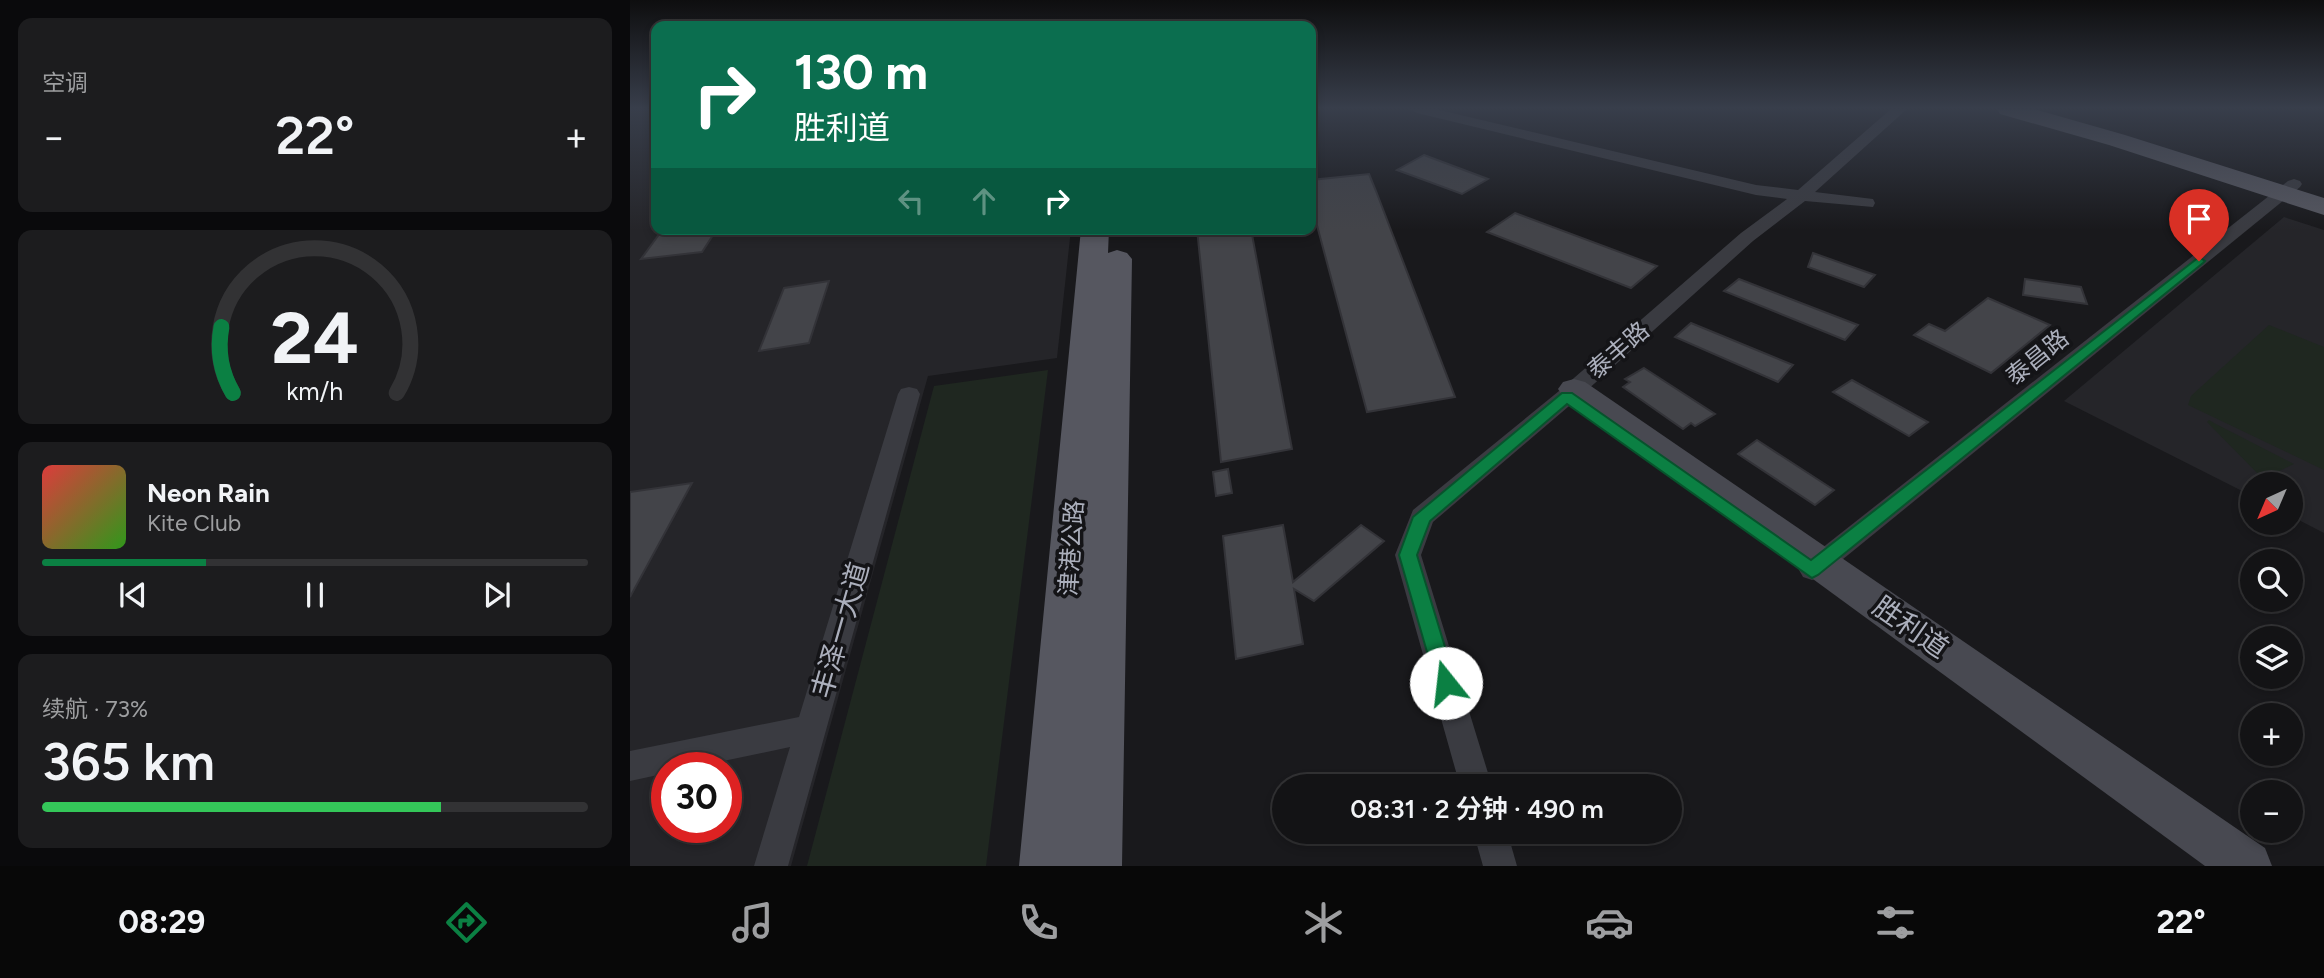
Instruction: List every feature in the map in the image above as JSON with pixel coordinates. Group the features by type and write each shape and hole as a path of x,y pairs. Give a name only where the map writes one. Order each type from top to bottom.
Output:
{"main road":[{"path":"2151,149 2288,188 2324,193"},
{"path":"2172,149 2288,188 2324,207"},
{"name":"津港公路","path":"1046,866 1095,235"},
{"name":"津港公路","path":"1094,866 1118,235"}],"street":[{"path":"1586,149 1756,190 1867,203"},
{"name":"泰丰路","path":"1472,774 1408,555 1422,517 1570,393 1747,237 1801,196 1854,149"},
{"name":"泰昌路","path":"1816,567 2288,188"},
{"name":"胜利道","path":"1570,393 2247,866"},
{"name":"丰泽一大道","path":"771,866 909,394"},
{"name":"胜利道","path":"1816,567 2224,866"},
{"path":"630,766 811,729"},
{"path":"1494,844 1500,866"}],"shaded area":[{"path":"630,149 651,149 651,235 1070,235 1057,358 928,376 791,866 630,866"},
{"path":"2284,217 2324,230 2324,533 2303,522 2303,472 2240,472 2240,490 2064,401"},
{"path":"2269,325 2324,347 2324,470 2188,405 2191,396"},
{"path":"1048,370 986,866 807,866 934,386"},
{"path":"2209,420 2294,464 2277,472 2256,472 2207,422"}],"building":[{"path":"1424,155 1488,179 1462,194 1397,170"},
{"path":"1369,174 1455,397 1367,412 1316,222 1316,179"},
{"path":"1515,213 1657,266 1631,288 1487,232"},
{"path":"659,235 713,235 702,252 641,259"},
{"path":"1198,235 1252,235 1292,449 1221,462"},
{"path":"1813,253 1875,275 1864,287 1808,267"},
{"path":"1739,279 1858,325 1845,340 1724,291"},
{"path":"2025,279 2081,287 2087,304 2023,295"},
{"path":"829,281 809,343 759,351 784,288"},
{"path":"1988,298 2050,325 1991,373 1914,335 1929,324 1945,331"},
{"path":"1691,323 1793,365 1778,382 1675,337"},
{"path":"1644,368 1715,414 1695,426 1691,423 1683,429 1623,387 1630,382 1625,379"},
{"path":"1852,380 1928,422 1909,436 1833,392"},
{"path":"1757,440 1834,490 1815,505 1738,454"},
{"path":"1228,469 1232,493 1216,496 1213,472"},
{"path":"692,483 630,597 630,492"},
{"path":"1283,525 1293,582 1361,525 1384,541 1314,601 1294,589 1303,644 1236,659 1223,536"}],"route":[{"path":"1446,683 1408,555 1422,517 1567,396 1812,570 2199,261"}]}
